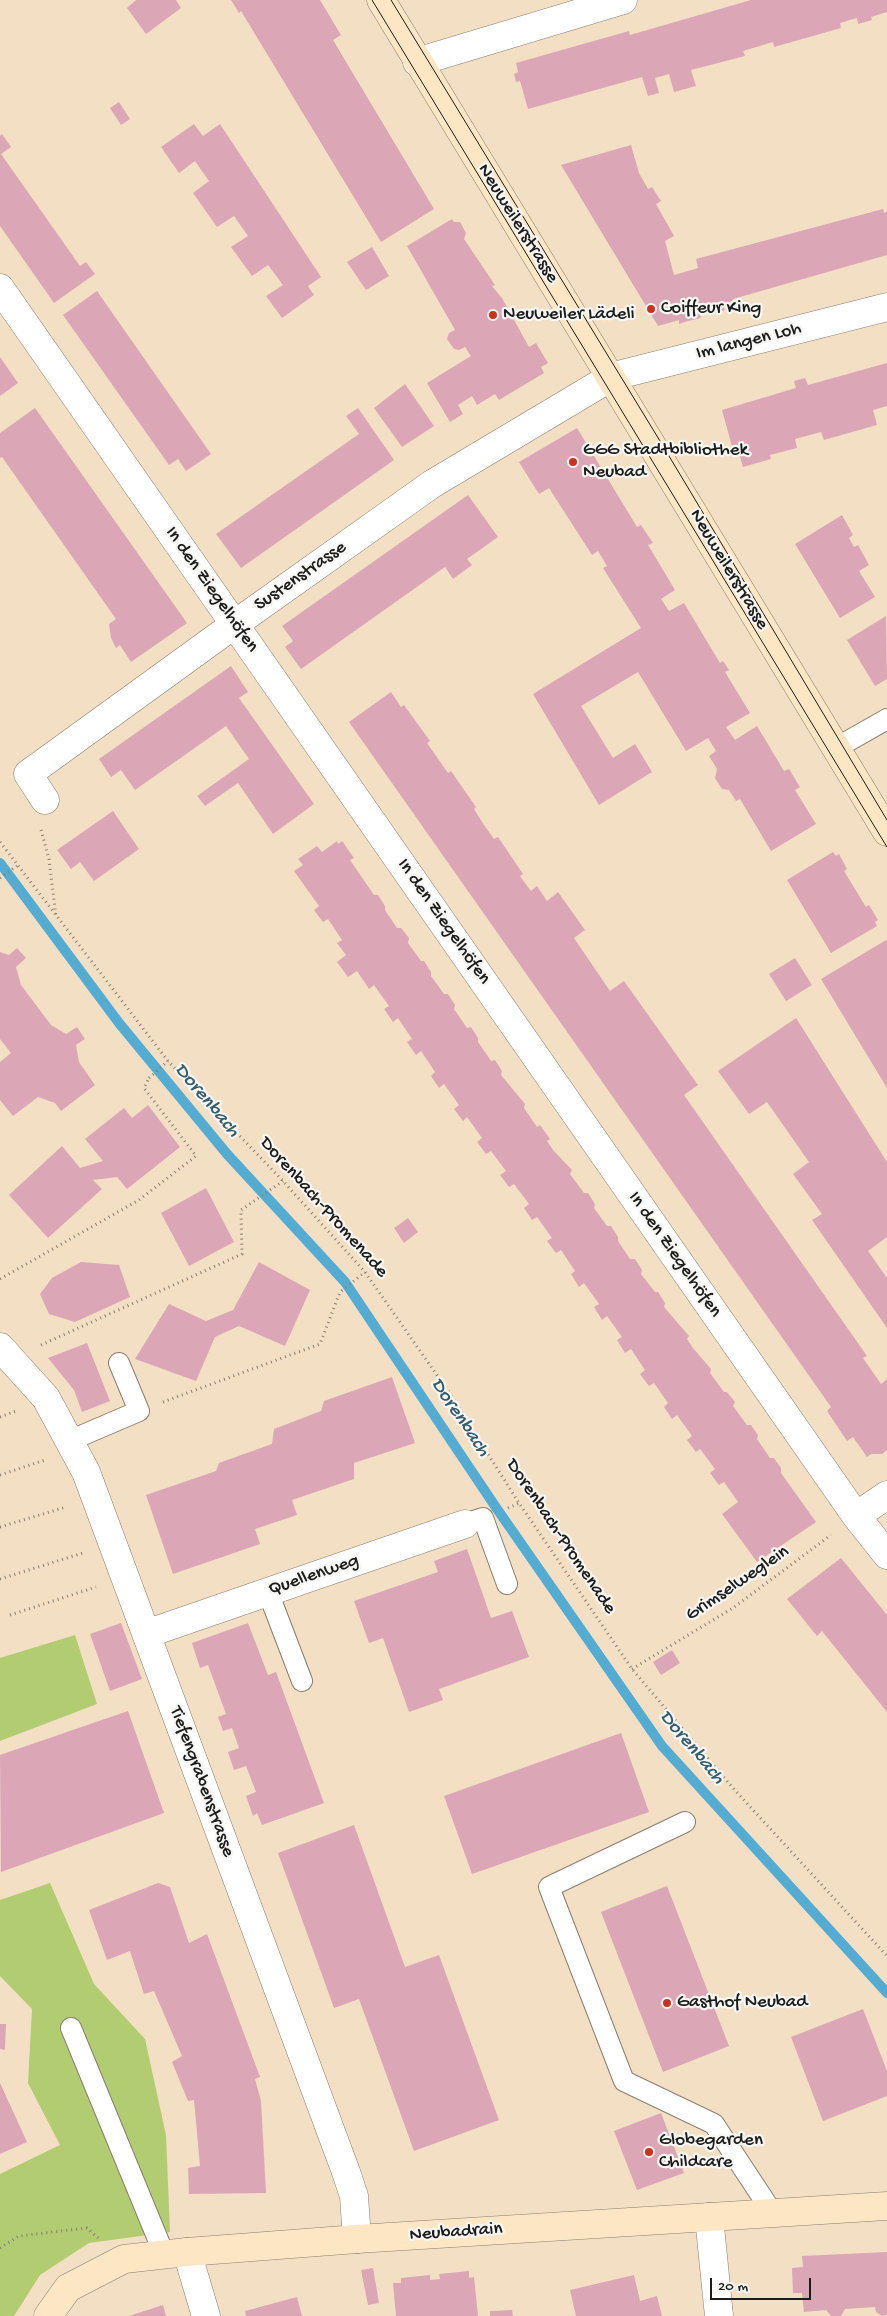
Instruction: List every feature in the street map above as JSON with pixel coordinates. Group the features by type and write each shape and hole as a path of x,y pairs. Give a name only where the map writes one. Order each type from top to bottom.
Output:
{"street":[{"name":"Neuweilerstrasse","path":"381,0 887,832"},
{"path":"417,62 623,0"},
{"name":"In den Ziegelhöfen","path":"0,288 856,1516 887,1556"},
{"name":"Im langen Loh","path":"611,378 887,307"},
{"name":"Sustenstrasse","path":"46,800 28,774 234,624 432,484 611,378"},
{"name":"Tiefengrabenstrasse","path":"5,1353 46,1398 86,1472 346,2172 354,2196 357,2239"},
{"path":"856,1516 887,1495"},
{"name":"Quellenweg","path":"146,1634 474,1521"},
{"name":"Neubadrain","path":"48,2316 68,2288 124,2259 175,2253 357,2239 887,2206"},
{"path":"709,2217 719,2316"},
{"path":"175,2253 206,2316"}],"lane":[{"path":"836,748 887,718"},
{"path":"72,1446 139,1411 119,1363"},
{"path":"474,1521 507,1584"},
{"path":"268,1592 302,1681"},
{"path":"685,1822 549,1887 624,2081 714,2124 772,2212"},
{"path":"72,2028 175,2253"}],"path":[{"path":"46,800 40,817 42,838 50,859 56,917"},
{"name":"Dorenbach-Promenade","path":"0,842 168,1061 365,1272 448,1391 519,1503 632,1669 732,1787 887,1956"},
{"path":"0,878 17,866"},
{"path":"0,1279 139,1200 196,1156 144,1088 149,1078 168,1061"},
{"path":"5,1353 242,1254 241,1210 281,1182"},
{"path":"139,1411 320,1344 340,1292 365,1272"},
{"path":"0,1476 72,1446"},
{"path":"0,1527 95,1498"},
{"path":"513,1505 519,1503"},
{"name":"Grimselweglein","path":"632,1669 733,1608 856,1516"},
{"path":"0,1579 112,1544"},
{"path":"10,1615 125,1578"},
{"path":"0,2248 19,2236 86,2228"}],"green space":[{"path":"75,1635 97,1704 0,1741 0,1658"},
{"path":"50,1883 94,1984 145,2039 166,2135 170,2232 89,2243 40,2275 14,2316 0,2316 0,2174 60,2145 28,2083 32,2009 0,1976 0,1900"}],"building":[{"path":"136,0 176,0 181,8 146,34 127,8"},
{"path":"231,0 320,0 341,35 333,40 434,209 381,242 241,11 239,13"},
{"path":"751,0 887,0 887,12 871,17 872,20 858,24 857,18 840,23 841,28 774,47 773,42 743,51 745,56 691,70 696,86 674,92 669,74 655,78 659,93 648,96 642,77 528,109 520,81 516,82 514,74 518,72 516,63 629,31 630,35"},
{"path":"119,102 130,119 121,125 110,108"},
{"path":"194,124 203,136 220,124 321,277 308,286 314,295 282,318 266,296 283,285 268,265 252,276 231,247 248,236 234,216 217,227 193,193 209,181 195,161 179,173 161,147"},
{"path":"2,134 11,147 1,154 80,266 86,262 95,274 54,303 0,226 0,136"},
{"path":"631,145 639,173 648,189 652,187 661,201 656,204 674,236 665,241 674,275 698,268 696,259 883,209 884,213 887,212 887,255 733,299 735,304 724,307 725,310 712,314 711,311 700,314 701,318 679,324 679,320 658,326 561,165"},
{"path":"452,219 454,222 460,222 466,233 464,239 495,285 492,286 502,298 529,347 536,343 548,363 541,367 544,373 499,400 495,394 477,405 472,396 458,405 463,414 450,422 427,383 471,356 465,347 459,350 454,349 447,339 449,333 455,330 407,246"},
{"path":"372,247 389,276 366,290 347,262"},
{"path":"97,291 211,454 186,471 178,459 169,465 63,315"},
{"path":"0,357 18,383 0,396"},
{"path":"887,363 887,406 873,410 877,425 824,440 821,432 795,439 797,448 770,455 771,459 743,467 738,449 733,450 722,410 796,388 794,381 805,378 808,385"},
{"path":"405,384 434,426 402,447 374,408"},
{"path":"35,408 187,623 131,662 120,645 116,648 111,638 109,624 116,619 2,457 0,458 0,433"},
{"path":"358,408 394,460 241,568 216,534 359,434 346,416"},
{"path":"577,428 637,527 641,525 653,543 648,545 675,590 661,599 669,611 684,603 720,663 723,661 729,670 725,672 750,713 726,727 735,740 757,726 784,771 789,769 800,787 795,790 816,824 771,851 740,799 736,801 729,790 722,789 715,778 717,769 709,756 716,751 708,738 686,751 638,672 581,706 613,758 635,744 652,772 599,805 533,694 641,628 603,568 607,566 598,551 592,555 549,488 539,494 519,462"},
{"path":"468,495 498,537 467,559 472,565 453,579 445,567 301,669 285,647 293,641 282,626"},
{"path":"842,515 853,535 849,538 854,547 858,545 869,565 859,571 875,597 840,618 795,544"},
{"path":"886,616 887,679 875,686 847,640"},
{"path":"231,666 248,692 239,698 314,804 273,834 238,783 205,806 197,796 249,759 226,726 135,790 121,770 111,777 99,759"},
{"path":"391,692 401,707 404,705 430,741 427,743 448,773 451,771 476,807 474,809 494,839 498,837 523,874 520,876 531,891 537,886 547,901 558,892 585,930 574,938 610,991 624,981 698,1085 684,1095 867,1356 863,1358 881,1384 887,1379 887,1450 882,1454 871,1454 867,1457 853,1437 847,1441 827,1411 831,1407 349,722"},
{"path":"113,811 139,849 94,881 80,862 71,869 57,850"},
{"path":"337,841 338,844 342,841 354,858 350,860 374,895 378,895 397,928 401,928 409,938 408,943 421,961 424,961 431,972 431,976 444,994 448,994 455,1005 454,1009 467,1028 471,1027 478,1038 478,1042 491,1061 495,1060 502,1071 501,1075 525,1104 524,1108 537,1127 540,1125 550,1139 547,1141 553,1150 572,1170 570,1174 584,1193 588,1193 595,1204 594,1208 607,1226 611,1226 630,1259 635,1259 642,1270 641,1274 655,1292 658,1292 665,1303 664,1307 689,1336 687,1339 711,1369 710,1373 724,1392 727,1392 735,1402 733,1406 747,1425 751,1425 758,1435 757,1439 770,1458 774,1458 781,1468 781,1473 816,1522 757,1562 722,1514 738,1502 724,1482 719,1485 710,1473 715,1469 700,1449 696,1452 687,1440 692,1436 677,1415 672,1419 664,1407 668,1403 654,1383 649,1386 640,1374 645,1370 631,1349 625,1353 617,1340 622,1337 607,1316 602,1320 594,1307 599,1304 584,1283 579,1287 571,1274 575,1271 561,1250 556,1253 547,1241 552,1238 537,1217 532,1220 524,1208 529,1204 514,1184 509,1187 500,1175 506,1171 491,1151 486,1154 477,1142 482,1138 467,1117 463,1121 454,1109 459,1105 444,1084 439,1088 431,1076 435,1072 421,1051 416,1055 407,1042 412,1039 398,1018 393,1022 384,1009 389,1006 374,985 369,989 357,971 348,977 337,962 346,955 337,943 342,940 328,919 323,922 314,910 319,906 294,871 303,865 298,859 317,846 322,852"},
{"path":"833,852 836,856 839,854 847,869 844,871 866,907 869,905 878,920 875,922 877,926 831,953 787,880"},
{"path":"887,941 887,1088 821,979"},
{"path":"17,948 26,958 16,967 21,985 51,1025 66,1034 77,1027 85,1039 76,1045 79,1062 95,1085 61,1111 55,1103 38,1097 13,1116 0,1100 0,1062 11,1053 0,1039 0,952 9,955"},
{"path":"795,958 812,985 786,1001 769,974"},
{"path":"796,1018 887,1162 887,1237 868,1251 887,1278 887,1328 812,1220 822,1214 793,1174 809,1162 767,1102 749,1114 718,1071"},
{"path":"148,1105 180,1147 127,1189 117,1177 93,1180 102,1189 48,1238 9,1195 62,1146 80,1168 103,1161 85,1139 124,1108 132,1118"},
{"path":"206,1188 234,1242 189,1266 161,1213"},
{"path":"408,1218 418,1232 404,1243 394,1228"},
{"path":"81,1262 119,1265 130,1297 75,1322 49,1314 40,1294 52,1278"},
{"path":"259,1262 310,1290 285,1346 239,1326 215,1337 196,1381 135,1359 169,1304 206,1321 233,1310"},
{"path":"87,1343 110,1401 82,1412 74,1390 48,1358"},
{"path":"392,1377 415,1443 354,1463 354,1479 292,1500 297,1515 255,1529 260,1544 173,1574 146,1495 216,1471 219,1463 272,1444 274,1429 321,1411 324,1401"},
{"path":"467,1549 491,1618 512,1611 529,1657 439,1689 443,1700 409,1712 383,1638 369,1643 354,1601 438,1572 434,1561"},
{"path":"841,1558 887,1615 887,1712 822,1631 817,1636 787,1599"},
{"path":"121,1623 142,1679 110,1691 90,1634"},
{"path":"248,1623 268,1675 276,1672 324,1803 262,1825 257,1813 253,1816 246,1796 256,1792 246,1766 234,1770 228,1752 239,1748 232,1728 223,1731 218,1717 226,1714 208,1665 200,1668 192,1643"},
{"path":"672,1650 680,1663 661,1675 653,1662"},
{"path":"128,1711 164,1813 1,1872 0,1755"},
{"path":"621,1733 649,1812 472,1874 444,1796"},
{"path":"354,1825 405,1967 439,1955 499,2120 414,2151 359,1999 334,2008 278,1853"},
{"path":"158,1883 170,1887 189,1943 207,1934 260,2077 255,2079 261,2101 266,2193 189,2194 188,2168 200,2166 194,2100 188,2101 172,2062 182,2056 154,1991 144,1994 130,1951 107,1960 89,1910"},
{"path":"667,1886 729,2046 663,2072 601,1912"},
{"path":"863,2009 887,2071 887,2096 823,2121 791,2037"},
{"path":"0,2024 6,2024 5,2050 0,2049"},
{"path":"0,2083 27,2142 0,2154"},
{"name":"Globegarden Childcare","path":"661,2113 684,2173 637,2190 614,2131"},
{"path":"887,2252 887,2315 882,2316 876,2312 875,2307 845,2309 841,2316 831,2316 826,2310 804,2312 802,2293 793,2293 792,2268 803,2267 802,2256"},
{"path":"373,2268 379,2303 368,2305 361,2270"},
{"path":"469,2271 469,2278 474,2277 478,2316 396,2316 393,2283 401,2283 401,2278 430,2275 430,2280 440,2279 439,2274"},
{"path":"634,2275 640,2301 657,2296 662,2316 576,2316 570,2290"},
{"path":"297,2297 302,2316 246,2316 245,2311"},
{"path":"163,2305 166,2316 129,2316"},
{"path":"512,2310 513,2316 490,2316 490,2311"}],"waterway":[{"name":"Dorenbach","path":"0,863 119,1023 227,1154 345,1282 495,1506 662,1746 887,1993"}],"tram line":[{"path":"372,0 887,847"},
{"path":"391,0 660,441 887,820"}],"place":[{"name":"Coiffeur King","path":"651,309"},
{"name":"Neuweiler Lädeli","path":"493,315"},
{"name":"GGG Stadtbibliothek Neubad","path":"573,462"},
{"name":"Gasthof Neubad","path":"667,2003"},
{"name":"Globegarden Childcare","path":"649,2152"}]}
